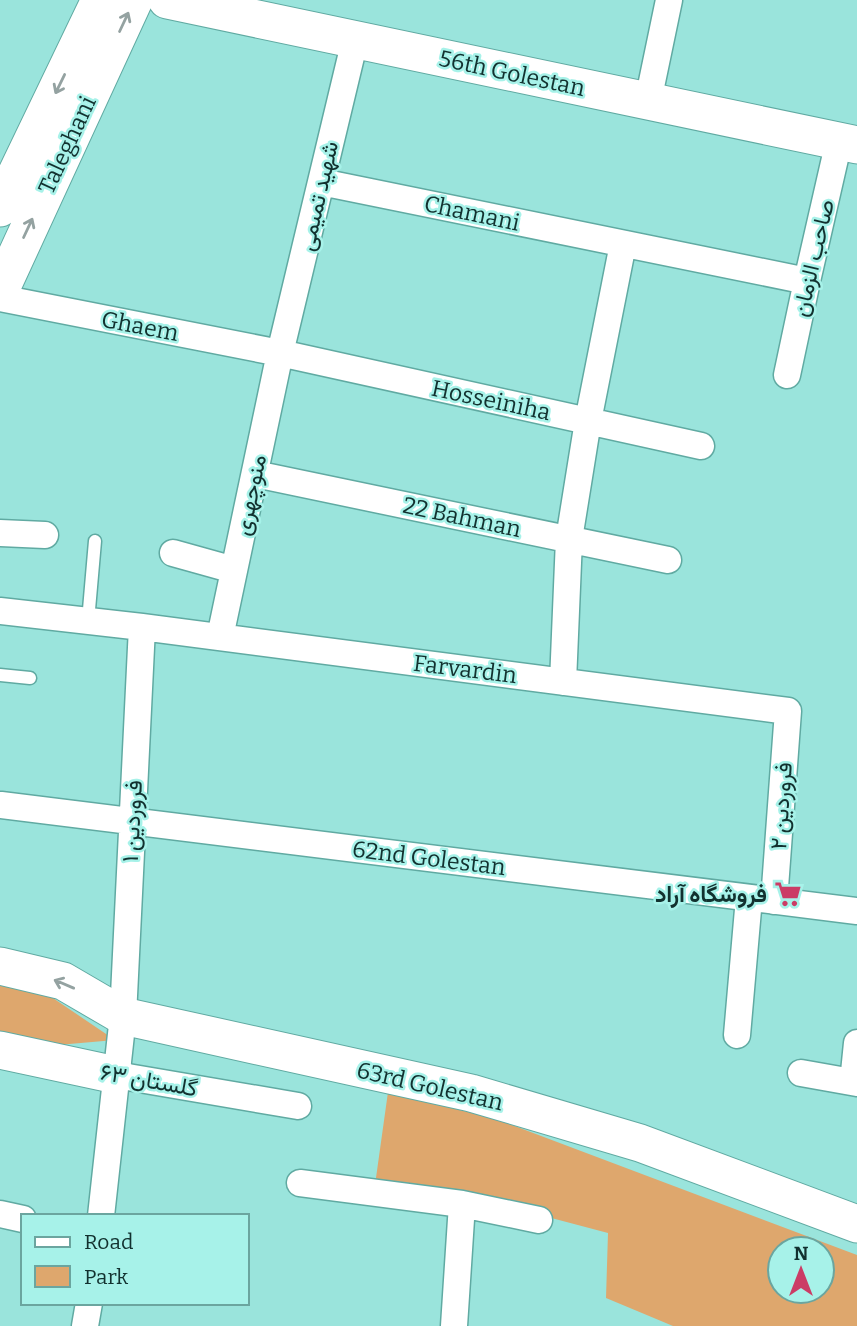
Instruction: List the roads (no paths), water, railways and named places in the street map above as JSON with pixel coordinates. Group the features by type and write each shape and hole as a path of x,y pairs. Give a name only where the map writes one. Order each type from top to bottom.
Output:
{"street":[{"name":"Taleghani","path":"0,208 100,0"},
{"name":"Taleghani","path":"0,291 134,0"},
{"name":"56th Golestan","path":"167,0 848,143"},
{"path":"648,101 669,0"},
{"name":"شهید تمیمی","path":"280,353 355,40"},
{"name":"صاحب الزمان","path":"787,374 807,281 848,143"},
{"name":"Chamani","path":"321,182 807,281"},
{"path":"563,682 569,539 588,421 623,244"},
{"name":"Ghaem","path":"0,298 280,353"},
{"name":"Hosseiniha","path":"280,353 701,446"},
{"name":"منوچهری","path":"220,637 280,353"},
{"name":"22 Bahman","path":"255,474 668,560"},
{"path":"0,533 45,535"},
{"path":"173,553 234,570"},
{"name":"Farvardin","path":"0,611 788,711"},
{"name":"فروردین ۱","path":"101,1214 123,1016 142,627"},
{"name":"فروردین ۲","path":"737,1035 762,900 788,711"},
{"name":"62nd Golestan","path":"1,804 857,911"},
{"name":"63rd Golestan","path":"0,966 63,981 123,1016 471,1093 640,1143 857,1224"},
{"path":"801,1073 855,1082 857,1043"},
{"name":"گلستان ۶۳","path":"0,1050 116,1075 298,1106"},
{"path":"300,1183 462,1204 539,1220"},
{"path":"454,1326 462,1204"},
{"path":"0,1214 21,1219"},
{"path":"85,1326 89,1305"}],"lane":[{"path":"88,621 95,541"},
{"path":"0,674 30,678"}],"place":[{"name":"فروشگاه آراد","path":"788,894"}]}
